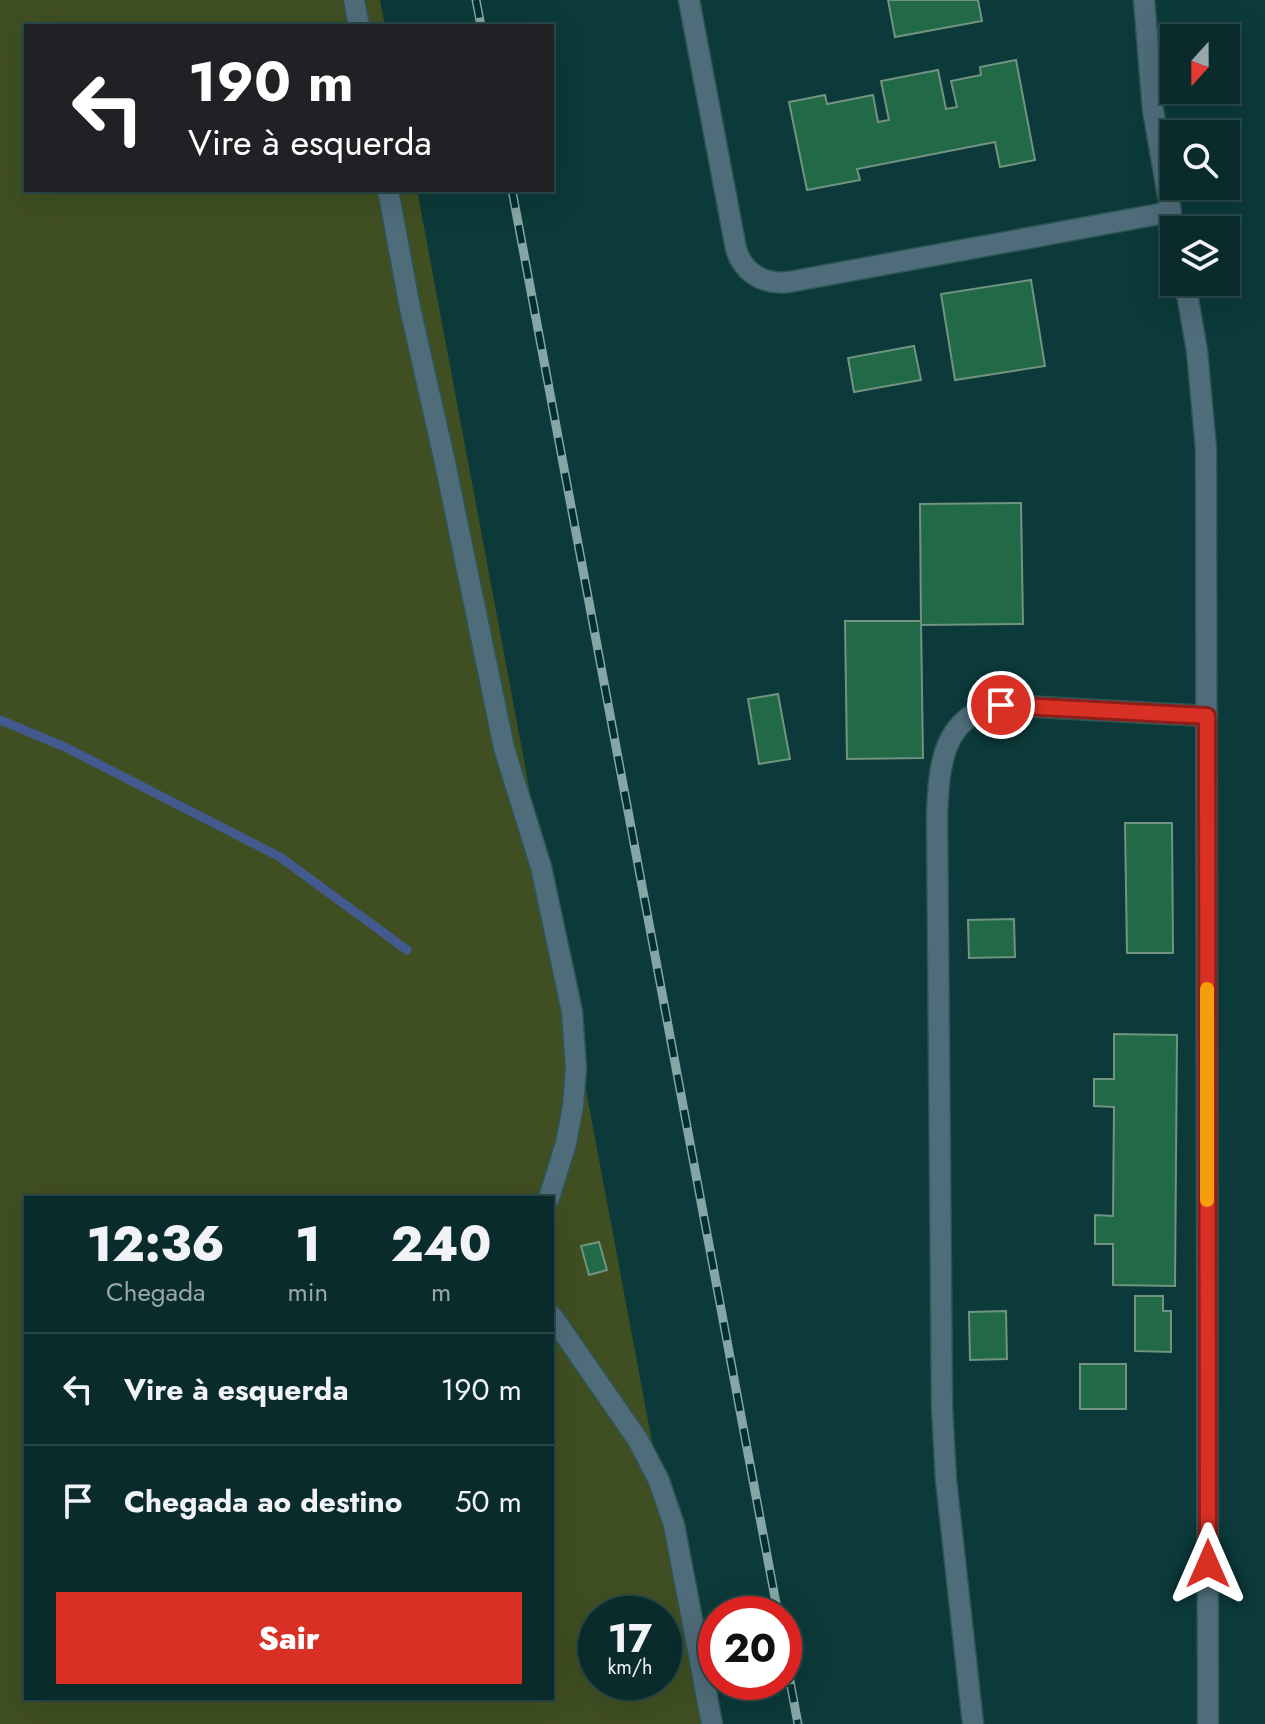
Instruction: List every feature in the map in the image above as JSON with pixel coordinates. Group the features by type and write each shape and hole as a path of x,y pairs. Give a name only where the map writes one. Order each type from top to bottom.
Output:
{"lane":[{"path":"354,0 359,24"},
{"path":"689,0 736,249 740,261 748,270 764,280 789,282 1160,223"},
{"path":"1144,0 1153,110 1171,216"},
{"path":"388,192 504,748 541,867 572,1012 576,1068 573,1106 566,1143 550,1196"},
{"path":"1187,296 1205,430 1208,1724"},
{"path":"973,1724 946,1480 942,1407 937,815 944,758 956,729 971,715 1001,705 1207,716"},
{"path":"554,1319 638,1440 665,1496 674,1525 712,1724"}],"green space":[{"path":"0,0 380,0 385,24 24,24 24,192 417,192 681,1596 578,1596 578,1700 682,1700 682,1601 698,1700 705,1724 0,1724"}],"building":[{"path":"888,0 978,0 982,21 895,37"},
{"path":"1016,60 1035,160 1000,167 995,142 857,169 860,180 807,190 789,102 825,95 827,104 873,95 878,122 889,120 881,81 938,70 946,109 957,107 951,81 981,75 980,67"},
{"path":"1031,280 1045,366 955,380 941,294"},
{"path":"914,346 921,380 854,392 848,358"},
{"path":"1021,503 1023,624 921,625 920,504"},
{"path":"845,621 921,621 923,758 847,759"},
{"path":"778,694 790,759 759,764 748,699"},
{"path":"1125,823 1172,823 1173,953 1127,953"},
{"path":"1014,919 1015,957 969,958 968,920"},
{"path":"1114,1034 1177,1035 1175,1286 1113,1285 1113,1244 1095,1244 1095,1215 1113,1216 1114,1107 1094,1106 1094,1079 1114,1079"},
{"path":"599,1242 607,1270 589,1275 581,1246"},
{"path":"1135,1296 1163,1296 1163,1311 1171,1311 1171,1352 1135,1351"},
{"path":"1006,1311 1007,1359 970,1360 969,1312"},
{"path":"1080,1364 1126,1364 1126,1409 1080,1409"}],"waterway":[{"path":"0,720 65,747 280,857 407,950"}],"railway":[{"path":"476,0 481,24"},
{"path":"512,192 775,1596"},
{"path":"794,1700 798,1724"}],"slow traffic":[{"path":"1207,989 1207,1200"}],"route":[{"path":"1001,705 1207,716 1208,1564"}]}
